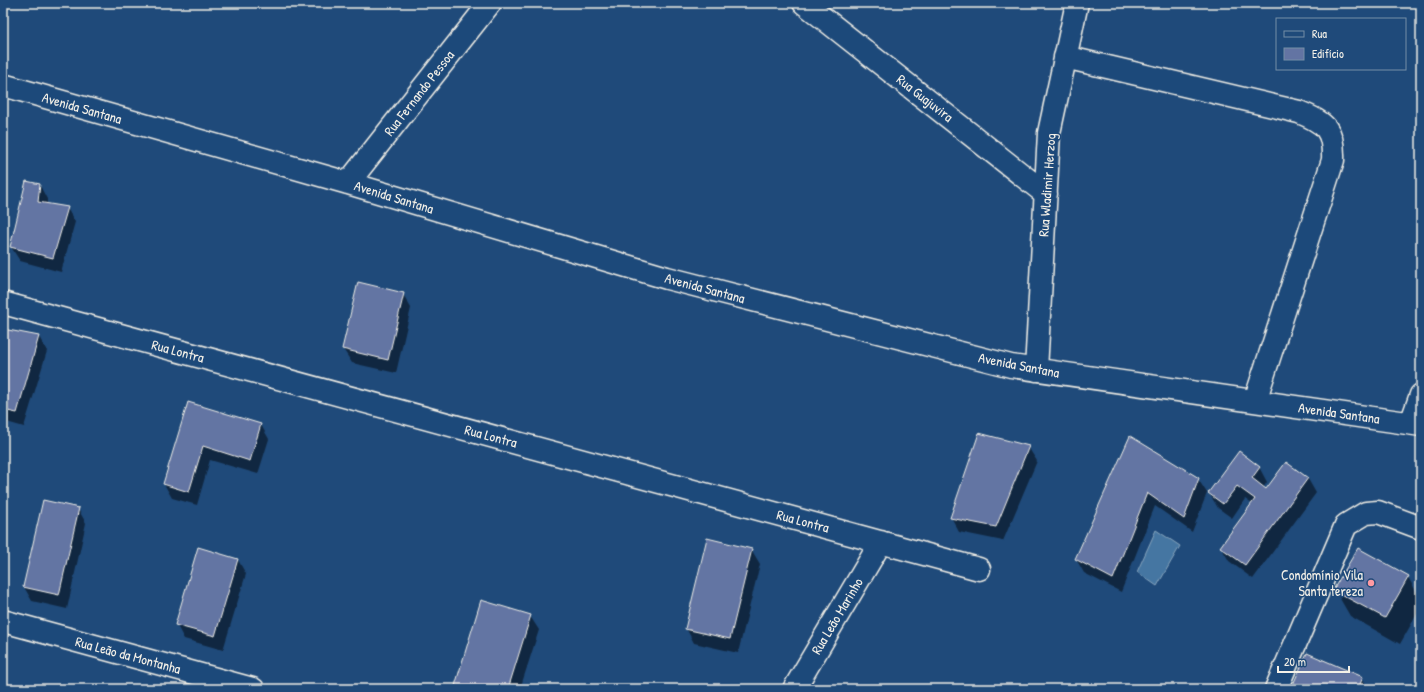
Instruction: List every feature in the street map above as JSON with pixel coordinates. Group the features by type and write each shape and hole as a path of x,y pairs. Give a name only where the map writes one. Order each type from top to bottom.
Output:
{"street":[{"name":"Rua Fernando Pessoa","path":"348,183 490,3"},
{"name":"Rua Guajuvira","path":"804,3 1046,194"},
{"name":"Rua Wladimir Herzog","path":"1036,370 1049,133 1077,3"},
{"path":"1066,57 1299,112 1317,120 1327,129 1334,142 1334,160 1255,401"},
{"name":"Avenida Santana","path":"3,85 348,183 667,278 1011,366 1416,424"},
{"name":"Rua Lontra","path":"3,303 979,569"},
{"path":"1416,424 1421,395"},
{"path":"1276,689 1346,525 1366,513 1378,512 1421,528"},
{"name":"Rua Leão Marinho","path":"794,689 881,542"},
{"name":"Rua Leão da Montanha","path":"3,621 253,689"}],"water":[{"path":"1156,530 1180,546 1157,586 1137,572"}],"building":[{"path":"26,181 40,184 38,202 68,207 53,258 10,247"},
{"path":"358,282 404,293 388,360 342,349"},
{"path":"3,329 39,336 17,413 3,410"},
{"path":"188,402 261,424 250,461 203,446 189,492 163,484"},
{"path":"979,433 1029,446 996,527 950,518"},
{"path":"1130,436 1199,478 1184,519 1147,493 1113,579 1075,559"},
{"path":"1239,451 1260,467 1252,478 1266,489 1286,462 1308,478 1245,565 1220,547 1255,499 1237,486 1223,504 1208,493"},
{"path":"43,500 79,508 59,595 23,587"},
{"path":"707,538 752,549 730,639 685,629"},
{"path":"198,547 238,559 215,636 175,625"},
{"name":"Condomínio Vila Santa tereza","path":"1358,548 1409,576 1385,618 1333,590"},
{"path":"481,600 531,615 508,689 454,689"},
{"path":"1307,653 1363,677 1358,689 1291,689"}],"place":[{"name":"Condomínio Vila Santa tereza","path":"1371,583"}]}
